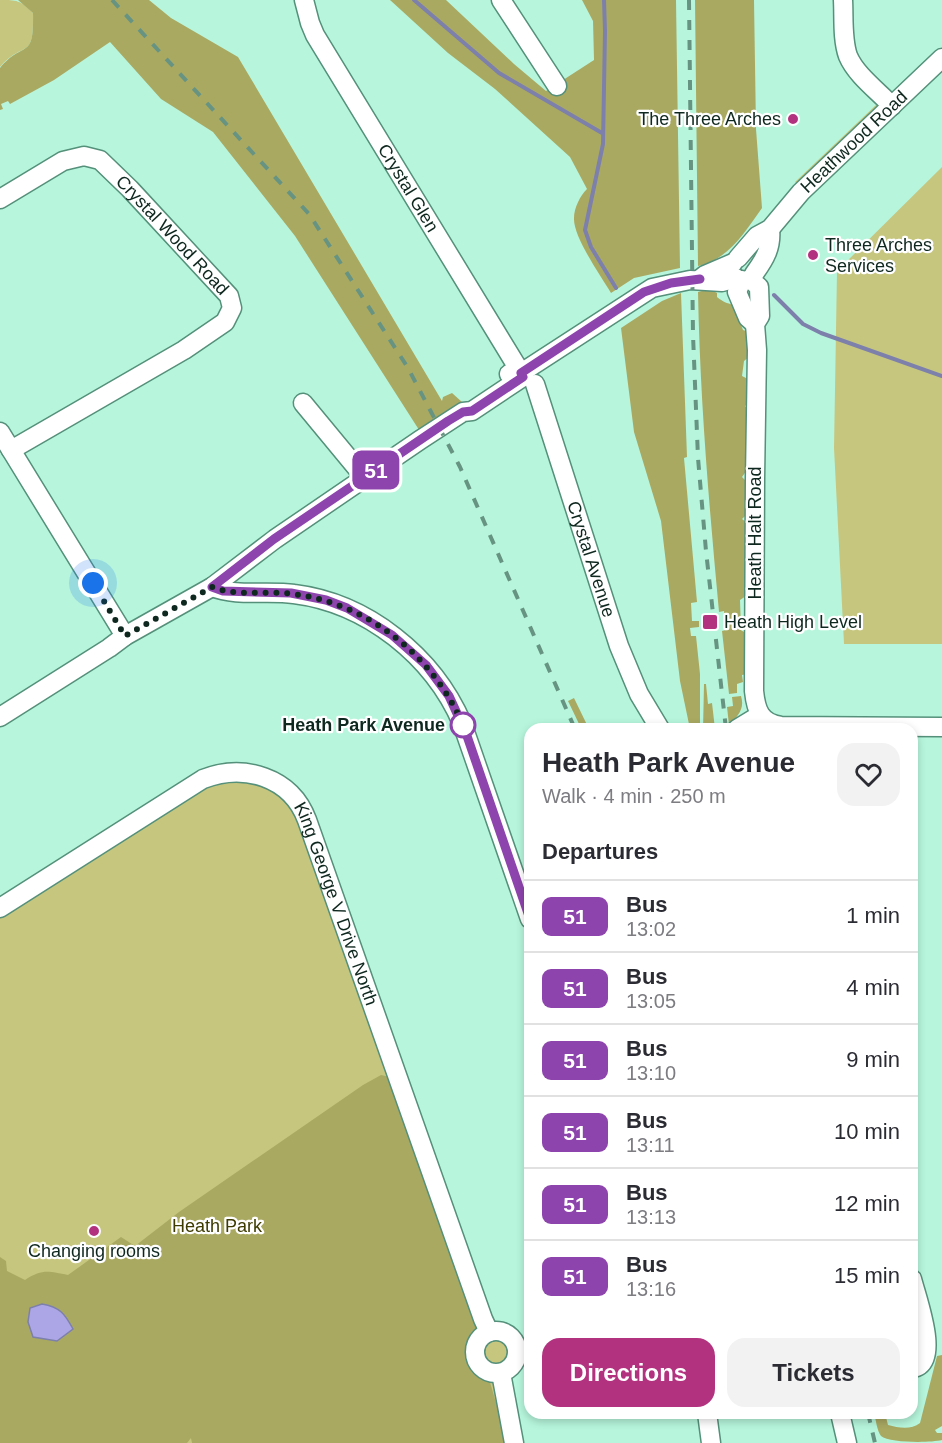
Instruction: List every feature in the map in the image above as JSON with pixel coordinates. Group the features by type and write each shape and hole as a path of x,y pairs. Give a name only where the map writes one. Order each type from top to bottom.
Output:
{"street":[{"name":"Crystal Glen","path":"304,0 315,36 521,373"},
{"path":"501,0 557,86"},
{"path":"843,0 844,37 848,55 854,66 892,106"},
{"name":"Heathwood Road","path":"742,272 757,236 770,229 801,192 942,58"},
{"name":"Crystal Wood Road","path":"0,199 63,161 84,156 100,160 130,189 229,296 232,308 225,322 192,345 11,450"},
{"path":"0,717 125,636 212,587 274,539 463,412 472,411 523,377 521,373 644,292 671,283 700,279 722,282 742,272"},
{"name":"Heath Halt Road","path":"742,272 759,287 760,316 755,324 758,350 754,490 754,691 760,715"},
{"name":"Crystal Avenue","path":"536,384 619,646 639,694 656,723"},
{"path":"303,402 365,478"},
{"path":"0,432 125,636"},
{"path":"212,587 223,591 291,593 326,600 347,608 392,635 426,665 449,696 466,733 524,902"},
{"path":"747,723 760,715 769,723"},
{"path":"918,727 942,727"},
{"name":"King George V Drive North","path":"0,908 203,779 221,774 248,773 268,778 285,788 298,803 308,820 489,1332"},
{"path":"918,1294 928,1320 932,1339 929,1356 925,1363 918,1367"},
{"path":"489,1332 501,1332 523,1340 515,1364 501,1373 485,1371 476,1361 478,1341 489,1332"},
{"path":"501,1373 514,1443"},
{"path":"708,1419 711,1443"},
{"path":"841,1419 847,1443"}],"green space":[{"path":"0,0 10,0 25,5 33,13 33,28 32,38 26,48 0,67"},
{"path":"18,0 149,0 171,18 238,57 442,401 443,397 452,393 462,402 462,410 421,433 295,236 213,132 161,99 110,42 54,80 10,104 8,101 1,104 3,109 0,110 0,68 8,59 26,48 32,38 33,13"},
{"path":"390,0 446,0 546,91 594,60 593,21 582,0 676,0 680,268 634,278 611,293 583,246 575,226 576,206 587,189 570,157 495,89 448,53"},
{"path":"695,0 754,0 756,129 762,208 735,244 718,258 698,266"},
{"path":"877,104 877,107 797,184 795,182"},
{"path":"942,167 942,644 844,644 834,448 837,271"},
{"path":"709,289 717,293 717,297 721,300 733,305 743,330 752,333 750,356 744,361 742,376 752,381 751,402 745,406 751,413 747,470 742,477 747,482 748,513 742,519 750,525 746,596 740,600 741,630 750,636 747,674 742,675 743,682 737,684 737,693 729,694 722,631 726,630 724,611 719,612 712,532 701,372 698,292"},
{"path":"681,293 687,457 684,458 697,602 691,603 692,621 699,621 699,627 690,628 691,636 696,636 700,674 700,723 689,723 680,681 661,521 634,432 621,328 662,301"},
{"path":"704,684 706,684 708,704 712,703 714,723 703,723"},
{"path":"741,696 742,701 738,715 729,723 727,707 733,706 732,697"},
{"path":"574,698 586,723 579,723 568,701"},
{"name":"Heath Park","path":"252,777 294,803 480,1329 471,1344 470,1359 477,1371 493,1379 510,1443 0,1443 0,913 203,784"},
{"path":"381,1075 390,1077 479,1324 478,1330 472,1337 473,1353 469,1356 469,1361 477,1374 489,1379 508,1433 507,1443 192,1443 191,1438 187,1443 0,1443 0,1257 6,1261 7,1271 25,1280 45,1272 68,1275 121,1237 135,1246 179,1212 363,1085"},
{"path":"496,1335 508,1340 513,1352 508,1364 496,1369 484,1364 479,1352 484,1340"},
{"path":"942,1355 942,1426 935,1430 937,1433 942,1433 942,1440 910,1442 881,1436 876,1419 886,1419 888,1425 901,1428 909,1428 920,1423 937,1356"}],"shaded area":[{"path":"42,1304 61,1312 73,1329 57,1341 33,1337 28,1322 30,1308"}],"waterway":[{"path":"414,0 499,73 602,133"},
{"path":"604,0 603,144 585,230 591,247 616,288"},
{"path":"774,295 803,324 821,333 942,376"}],"railway":[{"path":"112,0 309,214 408,368 460,467 572,723"},
{"path":"689,0 693,335 698,458 725,723"},
{"path":"869,1419 875,1443"}],"bus line":[{"name":"51","path":"524,902 457,711 442,685 426,665 392,635 347,608 326,600 291,593 223,591 212,587 274,539 448,421 463,412 472,411 523,377 521,373 635,297 662,285 700,279"}],"place":[{"name":"The Three Arches","path":"793,119"},
{"name":"Three Arches Services","path":"813,255"},
{"name":"Heath High Level","path":"710,622"},
{"name":"Heath Park Avenue","path":"463,725"},
{"name":"Changing rooms","path":"94,1231"}],"route":[{"path":"93,583 125,636 212,587 223,591 305,595 347,608 392,635 434,674 449,696 463,725"}]}
